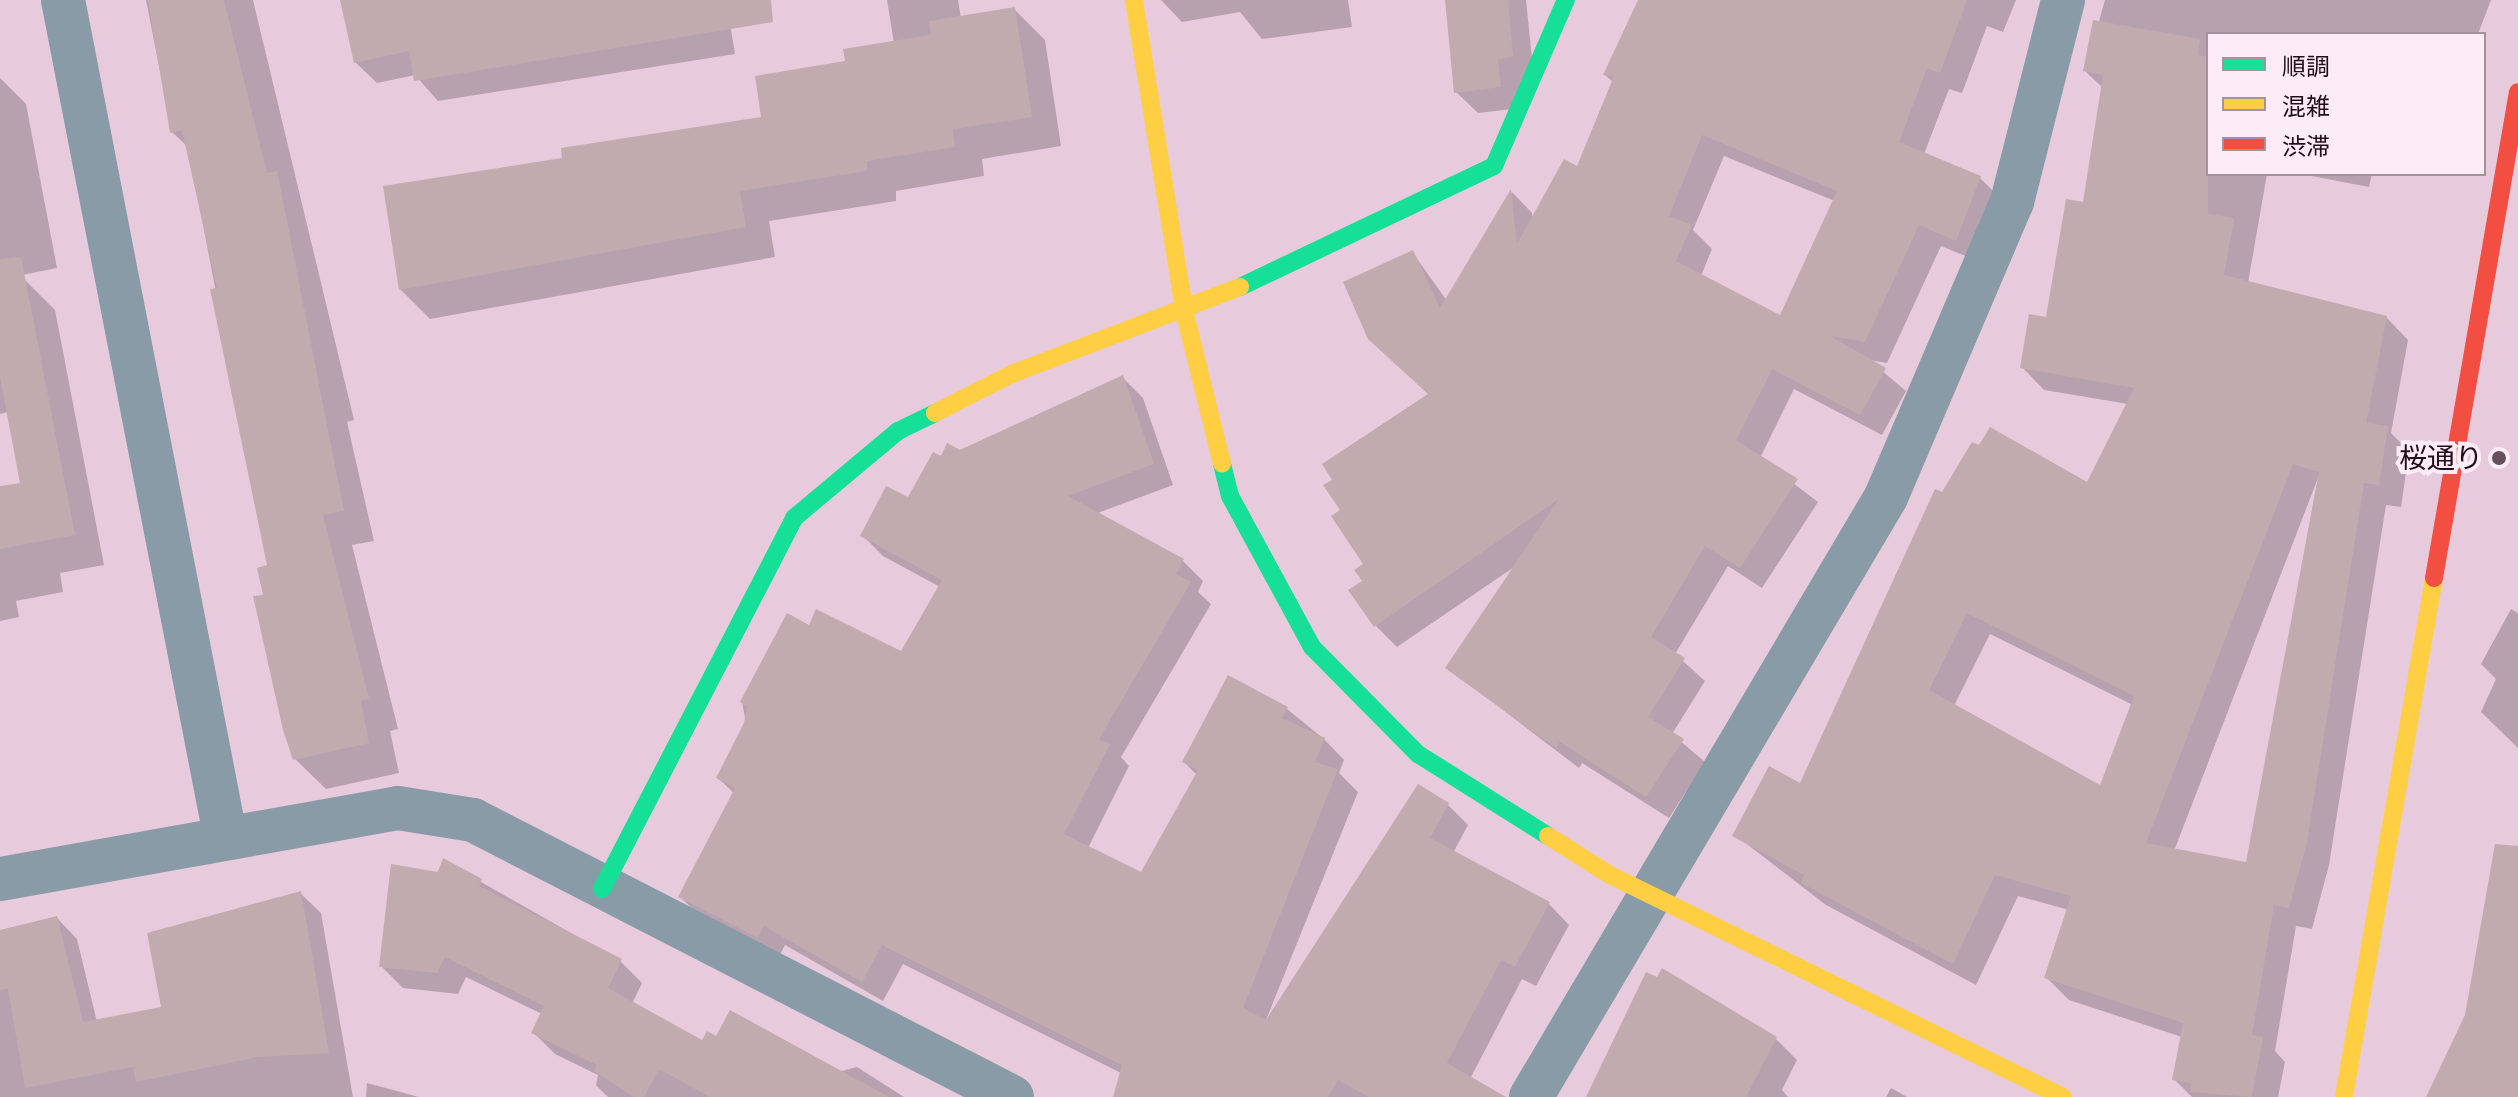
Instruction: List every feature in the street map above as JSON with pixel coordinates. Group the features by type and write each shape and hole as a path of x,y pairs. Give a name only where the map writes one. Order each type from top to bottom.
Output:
{"street":[{"path":"63,0 225,835"},
{"path":"1134,0 1185,314 1230,496 1312,647 1418,754 1650,895 2063,1097"},
{"path":"602,889 794,518 898,431 1012,374 1185,314 1494,166 1566,0"},
{"path":"1531,1097 1886,497 2012,202 2063,0"},
{"path":"2344,1097 2518,92"},
{"path":"0,879 225,835 398,808 473,820 986,1091"}],"building":[{"path":"148,0 224,0 267,173 277,171 344,511 323,515 369,699 361,701 369,743 293,760 283,730 253,596 263,595 257,568 267,565 210,289 217,288 182,130 170,133"},
{"path":"340,0 771,0 773,22 414,81 409,51 354,63"},
{"path":"1445,0 1508,0 1513,57 1498,59 1501,87 1454,93"},
{"path":"1638,0 1967,0 1940,73 1927,68 1899,142 1981,176 1956,241 1919,225 1865,342 1830,336 1886,368 1860,415 1772,369 1736,440 1798,479 1740,568 1705,546 1651,637 1685,658 1648,717 1684,739 1646,797 1560,742 1556,748 1445,668 1559,499 1374,627 1348,590 1362,581 1354,570 1363,564 1331,516 1340,510 1323,485 1332,480 1322,464 1428,394 1368,339 1343,282 1413,250 1440,308 1511,189 1517,244 1564,159 1577,166 1614,76 1603,75","holes":["1702,135 1837,191 1780,315 1676,261 1692,225 1669,216"]},
{"path":"1015,7 1032,117 953,129 955,147 867,161 867,171 740,191 746,227 399,290 383,186 562,158 561,148 761,117 755,76 845,61 843,49 931,35 929,21"},
{"path":"2093,20 2200,39 2198,55 2206,57 2208,214 2234,218 2224,275 2387,316 2366,423 2388,426 2379,485 2364,483 2307,842 2289,908 2274,905 2252,1035 2263,1037 2252,1097 2190,1092 2191,1083 2172,1080 2183,1023 2044,978 2071,896 1995,875 1953,964 1801,883 1804,875 1732,836 1769,766 1800,783 1935,489 1942,492 1972,442 1979,445 1990,427 2087,482 2134,388 2020,368 2029,314 2046,317 2066,199 2083,202 2103,75 2083,71","holes":["2293,464 2319,472 2246,862 2146,843","1967,613 2134,696 2100,785 1929,690"]},
{"path":"21,257 75,535 0,549 0,486 20,483 0,377 0,259"},
{"path":"1123,375 1154,464 1068,496 1184,559 1176,574 1191,582 1099,739 1110,744 1064,834 1141,872 1198,770 1182,762 1228,675 1288,707 1282,718 1325,738 1315,762 1338,769 1243,1008 1266,1020 1418,784 1449,803 1430,838 1550,902 1515,967 1501,960 1447,1063 1506,1097 1369,1097 1338,1080 1328,1097 1113,1097 1122,1065 882,945 862,982 764,926 758,938 678,897 735,788 716,778 744,723 747,706 740,702 787,613 809,625 816,609 901,651 942,580 860,536 886,486 908,497 933,452 941,456 947,443 960,450"},
{"path":"2495,844 2518,846 2518,1097 2426,1097 2465,1015"},
{"path":"443,858 482,879 479,886 622,959 608,988 702,1040 707,1031 716,1036 730,1010 889,1097 710,1097 659,1069 644,1097 634,1097 594,1071 597,1065 531,1033 544,1006 445,957 437,973 379,967 391,864 438,872"},
{"path":"301,891 329,1053 258,1057 136,1082 133,1067 25,1088 8,989 0,990 0,930 57,916 83,1022 161,1007 147,933"},
{"path":"1662,968 1777,1037 1746,1097 1586,1097 1646,972 1657,977"}],"traffic: fast":[{"path":"1240,287 1494,166 1566,0"},
{"path":"602,889 794,518 898,431 935,413"},
{"path":"1222,464 1230,496 1312,647 1418,754 1548,836"}],"traffic: slow":[{"path":"1134,0 1185,314 1222,464"},
{"path":"935,413 1012,374 1240,287"},
{"path":"2344,1097 2434,578"},
{"path":"1548,836 1610,875 2063,1097"}],"traffic: jam":[{"path":"2434,578 2518,92"}],"place":[{"name":"桜通り","path":"2499,458"}]}
